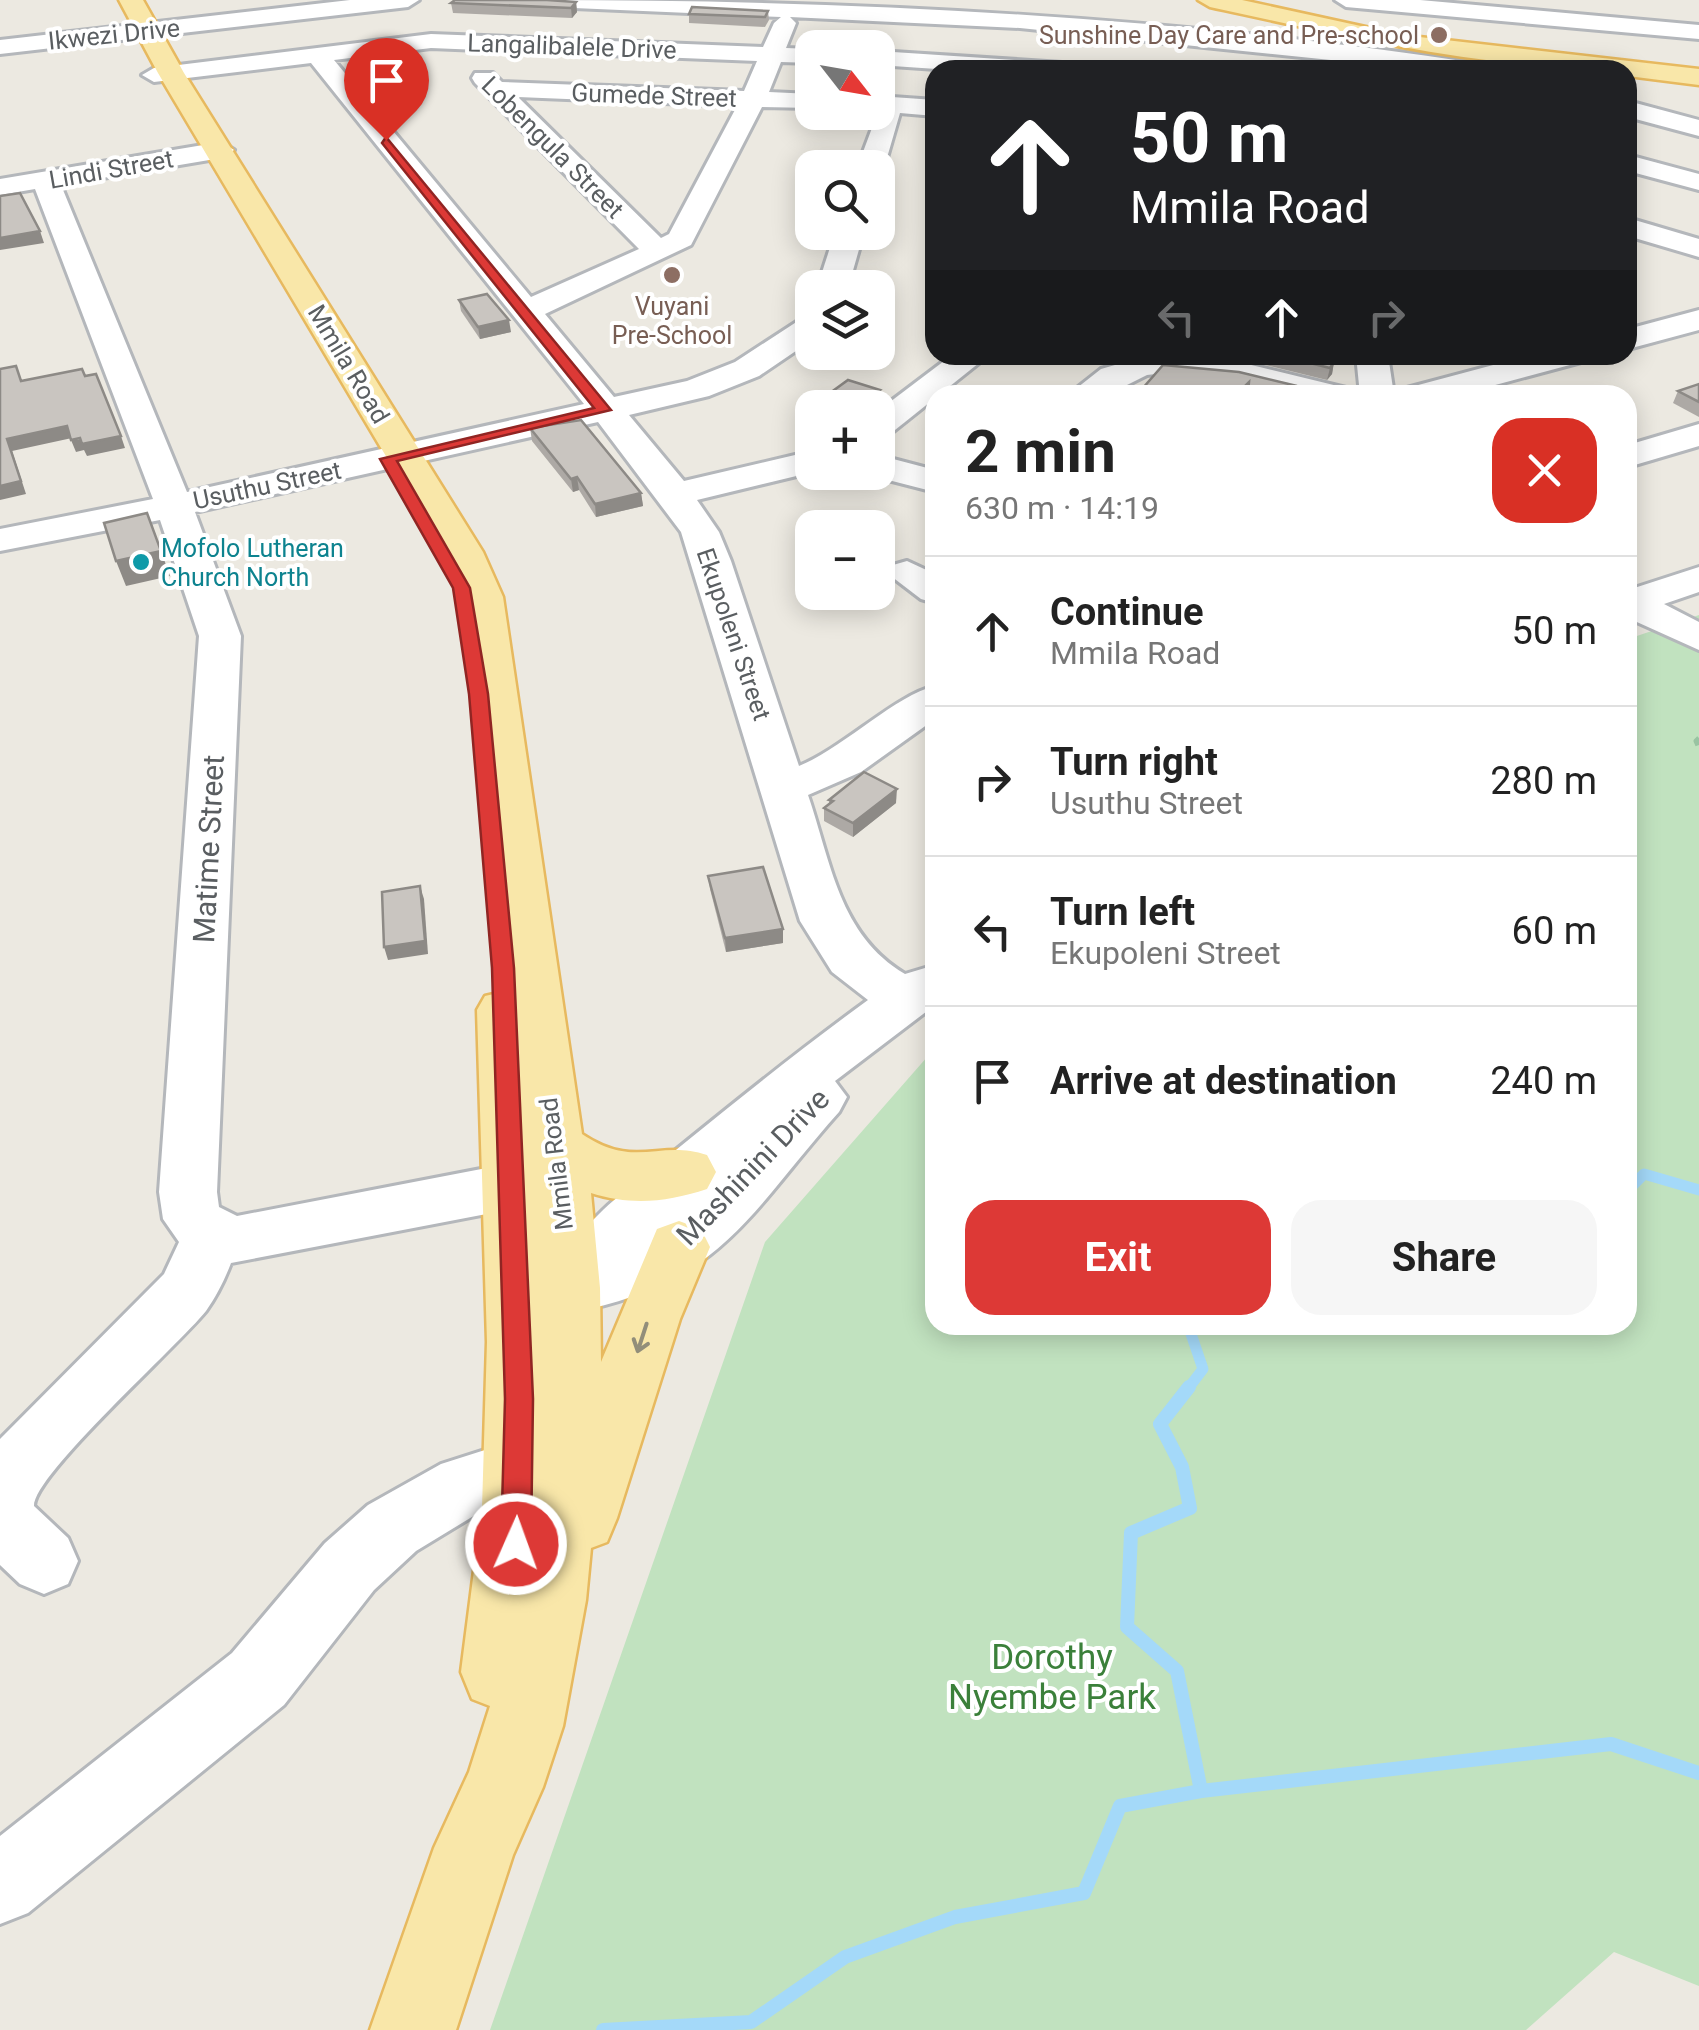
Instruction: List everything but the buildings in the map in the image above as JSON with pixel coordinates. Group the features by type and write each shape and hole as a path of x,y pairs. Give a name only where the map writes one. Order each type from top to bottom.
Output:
{"main road":[{"path":"1206,3 1376,46 1476,60"},
{"path":"1206,3 1433,47 1548,60"},
{"path":"130,15 186,26"},
{"name":"Mmila Road","path":"130,15 162,74 213,151 396,457 462,588 489,701 554,1145 541,1272"},
{"path":"1637,70 1699,77"},
{"path":"1637,79 1699,85"},
{"name":"Mmila Road","path":"489,701 512,1186 541,1272"},
{"path":"554,1145 578,1162 612,1176 642,1181 686,1172"},
{"path":"533,1572 571,1556 648,1319 679,1248"},
{"path":"533,1572 566,1452 541,1272"},
{"path":"413,2030 475,1848 503,1787 524,1726 533,1572 518,1469 541,1272"}],"street":[{"name":"Ikwezi Drive","path":"186,26 408,0"},
{"path":"552,0 1148,31 1353,60"},
{"path":"1346,0 1579,10 1699,32"},
{"path":"1148,31 1206,3"},
{"path":"524,312 659,252 685,234 716,151 752,98 791,10"},
{"path":"1579,10 1579,54"},
{"path":"3,47 34,27 80,14 130,15"},
{"path":"3,47 130,15"},
{"name":"Langalibalele Drive","path":"162,74 448,41 795,55"},
{"name":"Lobengula Street","path":"448,41 659,252"},
{"name":"Ekupoleni Street","path":"317,55 675,494 700,532 825,920 836,943 858,971 922,989"},
{"path":"895,59 925,61"},
{"name":"Gumede Street","path":"495,89 795,100"},
{"path":"648,94 678,120"},
{"path":"895,105 925,107"},
{"path":"1637,111 1699,128"},
{"name":"Lindi Street","path":"22,183 213,151"},
{"path":"1637,165 1699,182"},
{"name":"Matime Street","path":"22,183 174,506 216,619 221,652 188,1192 192,1219 211,1234"},
{"path":"1637,230 1699,248"},
{"path":"1637,241 1658,236"},
{"path":"1637,337 1699,320"},
{"name":"Usuthu Street","path":"0,540 174,506 716,384 795,337"},
{"path":"941,385 962,365"},
{"path":"1099,385 1118,371 1154,365"},
{"path":"1196,365 1288,385"},
{"path":"1456,385 1531,365"},
{"path":"895,417 925,400"},
{"path":"1637,453 1699,435"},
{"path":"675,494 795,466"},
{"path":"895,470 925,478"},
{"path":"1637,594 1699,579"},
{"path":"1637,598 1699,638"},
{"path":"784,787 808,782 850,759 925,706"},
{"name":"Mashinini Drive","path":"541,1272 597,1251 686,1172 838,1048 922,989"},
{"name":"Mashinini Drive","path":"541,1272 626,1274 679,1248 725,1206 922,989"},
{"path":"44,1561 4,1523 0,1502 9,1478 35,1445 184,1292 200,1267 211,1234 237,1240 512,1186"},
{"path":"0,1885 258,1680 281,1657 332,1586 410,1514 466,1483 518,1469"}],"path":[{"path":"1699,738 1699,748"}],"green space":[{"name":"Dorothy Nyembe Park","path":"1699,615 1699,1986 1614,1952 1526,2030 490,2030 765,1242 925,1059 925,1335 1637,1335 1637,636"}],"waterway":[{"path":"1637,1181 1644,1174 1699,1190"},
{"path":"1187,1390 1203,1369 1191,1335"},
{"path":"1189,1387 1160,1424 1182,1467 1190,1508 1131,1533 1127,1627 1177,1671 1201,1791"},
{"path":"1201,1791 1611,1744 1699,1773"},
{"path":"603,2030 751,2022 845,1957 955,1917 1084,1893 1120,1806 1201,1791"}],"place":[{"name":"Sunshine Day Care and Pre-school","path":"1439,35"},
{"name":"Vuyani Pre-School","path":"672,275"},
{"name":"Mofolo Lutheran Church North","path":"141,562"}],"route":[{"path":"386,140 604,410 388,459 462,588 479,694 503,968 519,1399 516,1544"}]}
